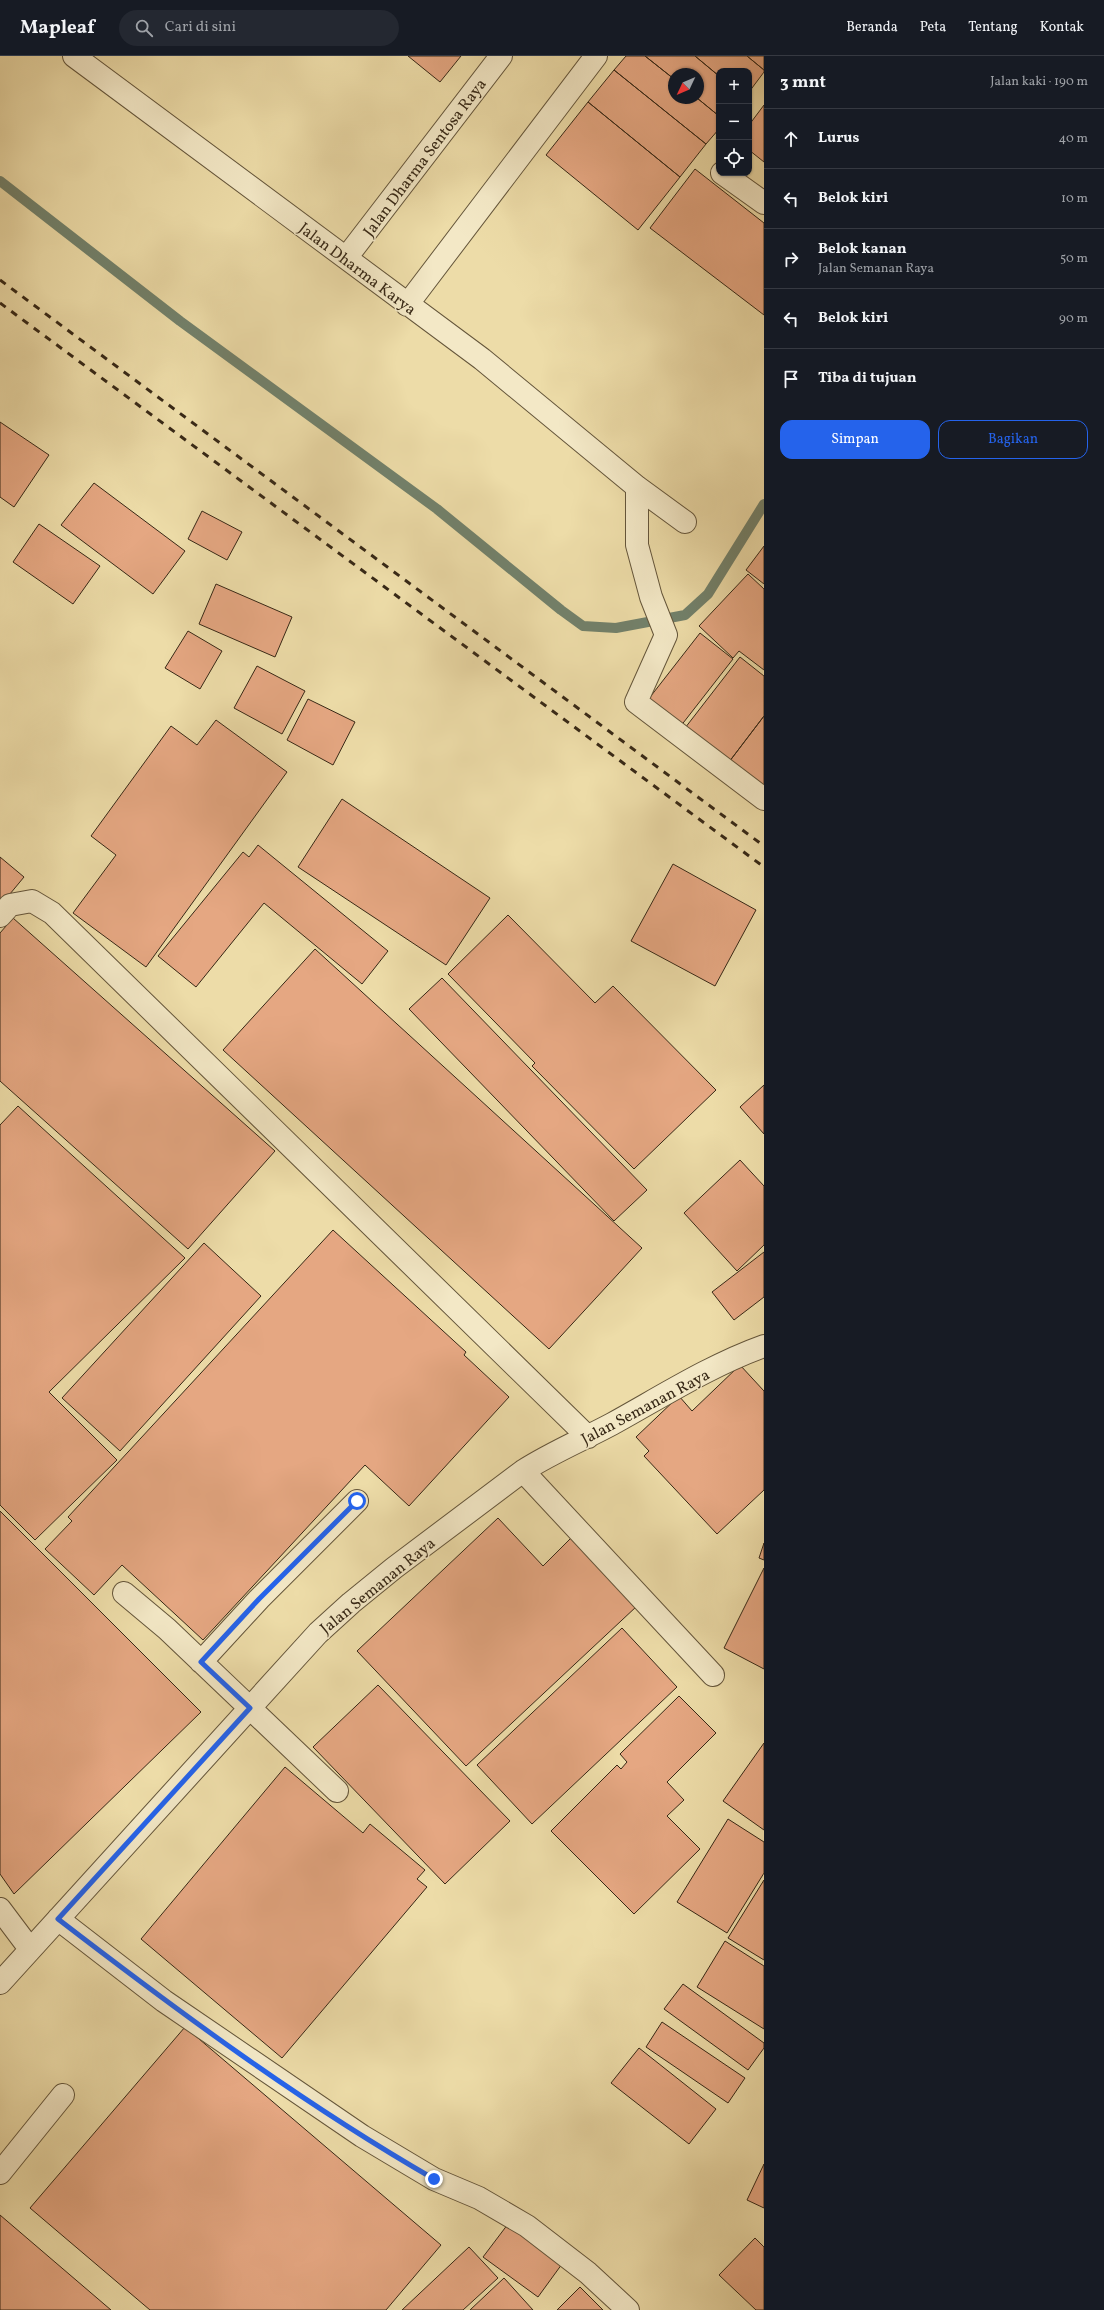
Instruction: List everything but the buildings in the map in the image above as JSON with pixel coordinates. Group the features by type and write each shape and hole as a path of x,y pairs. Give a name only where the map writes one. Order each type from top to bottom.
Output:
{"street":[{"name":"Jalan Dharma Karya","path":"74,56 407,305 482,359 637,487 685,522"},
{"name":"Jalan Dharma Sentosa Raya","path":"346,258 501,56"},
{"path":"407,305 596,56"},
{"path":"726,176 764,203"},
{"path":"637,487 637,545 651,597 662,625 636,702 764,799"},
{"path":"0,916 10,905 32,901 52,913 588,1437"},
{"name":"Jalan Semanan Raya","path":"0,1983 318,1633 351,1603 523,1471 551,1454 588,1437 689,1381 763,1349"},
{"path":"523,1471 713,1675"},
{"path":"201,1662 259,1599 357,1501"},
{"path":"124,1593 201,1662 337,1790"},
{"path":"0,1909 30,1949"},
{"path":"58,1919 164,2001 362,2136 434,2179 486,2202 527,2226 588,2272 628,2310"},
{"path":"0,2173 64,2095"}],"waterway":[{"path":"0,181 180,321 437,509 561,610 583,626 616,628 685,615 708,594 764,504"}],"railway":[{"path":"0,280 764,846"},
{"path":"0,303 764,867"}],"route":[{"path":"357,1501 259,1599 201,1662 250,1708 58,1919 164,2001 362,2136 434,2179"}]}
